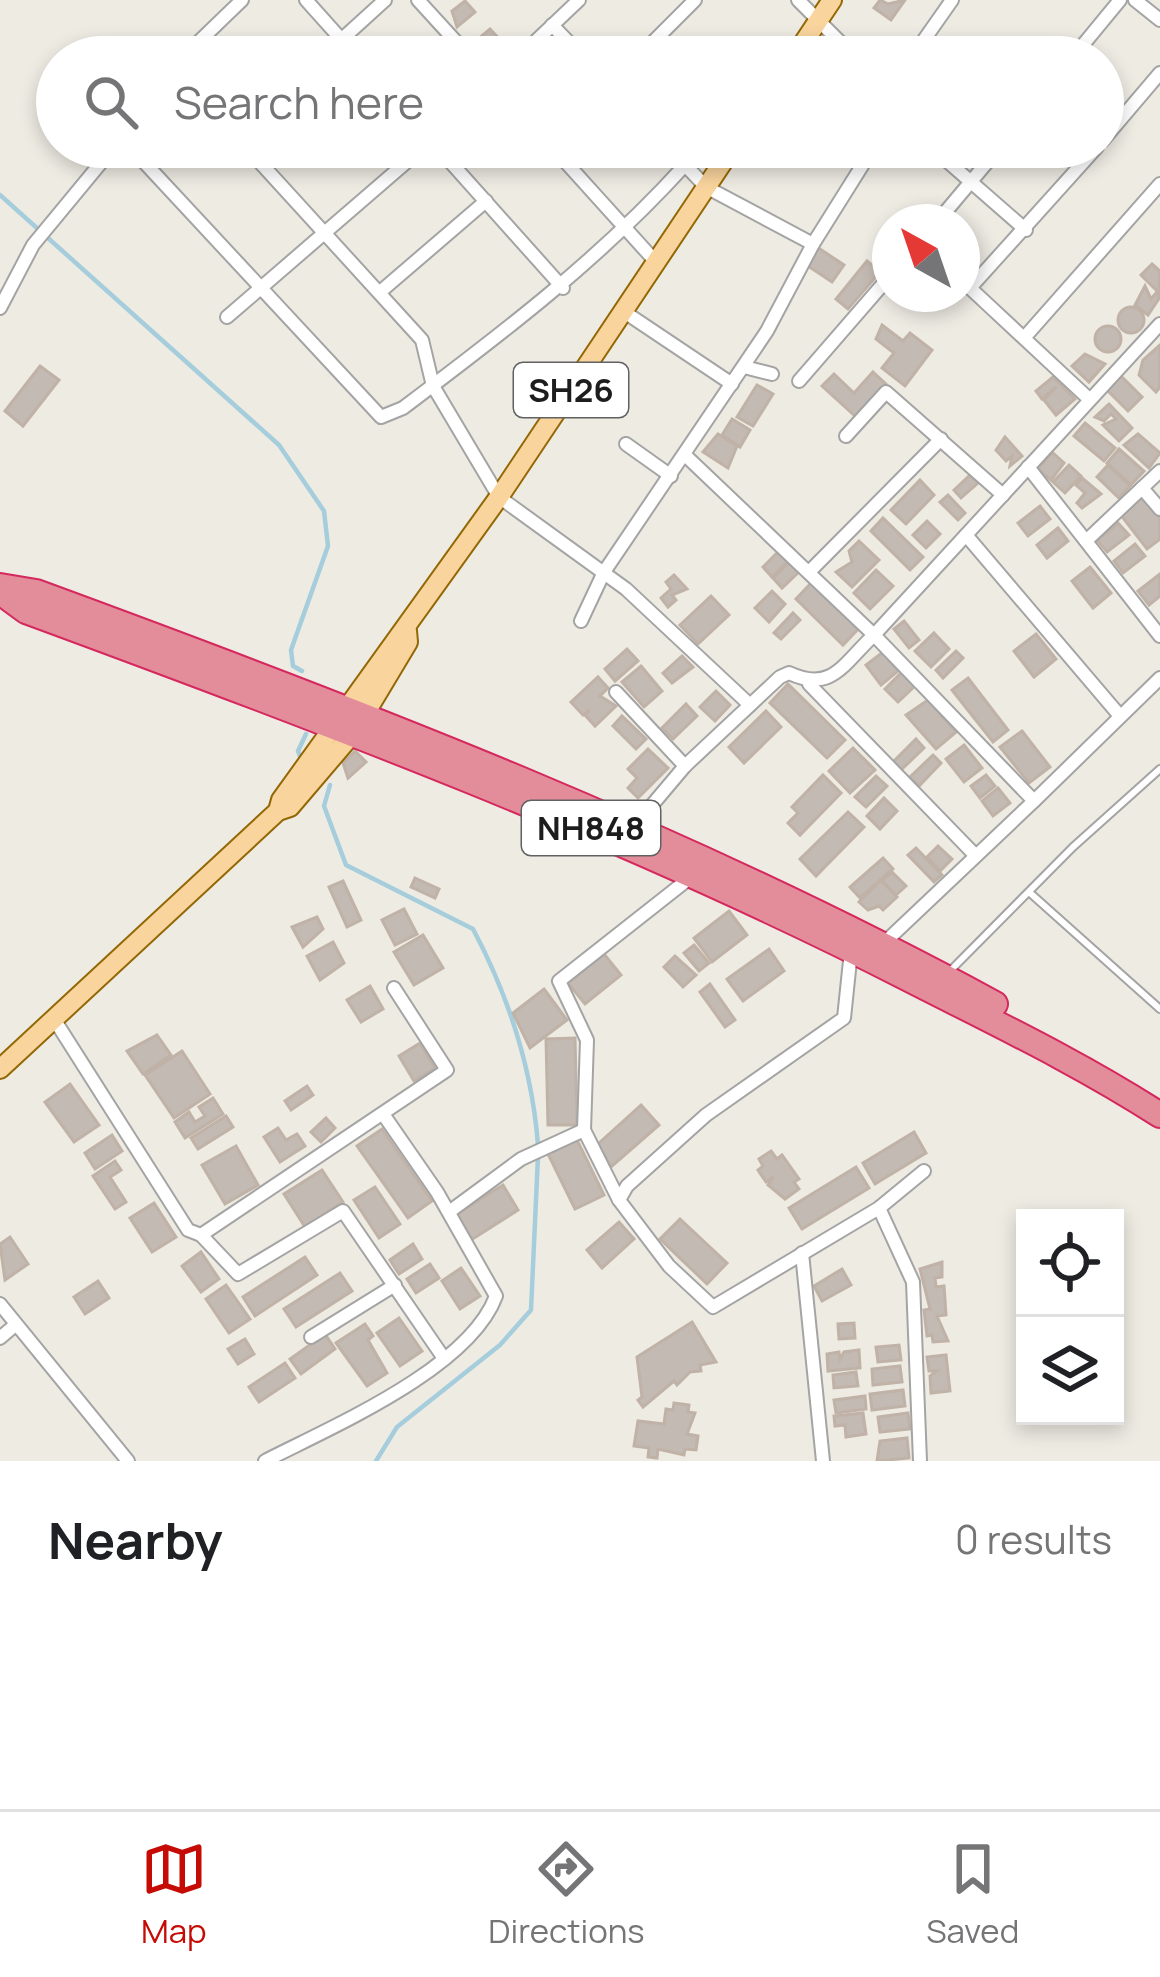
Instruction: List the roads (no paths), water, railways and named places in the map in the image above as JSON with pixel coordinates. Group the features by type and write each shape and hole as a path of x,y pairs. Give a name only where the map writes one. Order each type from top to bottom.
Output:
{"highway":[{"name":"NH848","path":"0,589 26,611 352,720 629,834 880,946 1160,1115"},
{"name":"NH848","path":"629,834 694,874 851,950 940,985 1160,1095"}],"main road":[{"path":"808,36 832,0"},
{"name":"SH26","path":"0,1069 278,811 290,807 352,720 395,638 407,631 719,168"}],"street":[{"path":"205,36 242,0"},
{"path":"306,0 338,36"},
{"path":"345,36 385,0"},
{"path":"418,0 451,36"},
{"path":"541,36 579,0"},
{"path":"659,36 695,0"},
{"path":"798,0 833,36"},
{"path":"927,36 952,0"},
{"path":"1090,36 1120,0"},
{"path":"1135,0 1160,20"},
{"path":"553,25 564,36"},
{"path":"1124,116 1160,73"},
{"path":"0,308 38,239 96,168"},
{"path":"149,168 376,414 388,416 562,288 627,230 682,168"},
{"path":"266,168 422,340 433,386 499,497 604,572 750,705"},
{"path":"227,317 400,168"},
{"path":"456,168 562,288"},
{"path":"571,168 656,261"},
{"path":"688,168 706,187 813,244"},
{"path":"581,621 604,572 744,367 861,168"},
{"path":"952,168 1026,230"},
{"path":"953,204 983,168"},
{"path":"1079,168 970,288 1088,398"},
{"path":"1024,338 1160,184"},
{"path":"380,292 486,202"},
{"path":"800,381 872,297"},
{"path":"623,311 732,384"},
{"path":"809,684 825,682 874,635 1160,324"},
{"path":"744,367 772,374"},
{"path":"847,436 886,392 1003,495"},
{"path":"808,572 941,439"},
{"path":"626,444 671,476"},
{"path":"686,456 874,635 1034,801"},
{"path":"1028,467 1160,636"},
{"path":"1086,541 1160,471"},
{"path":"1142,488 1160,509"},
{"path":"966,535 1120,716"},
{"path":"629,834 685,766 785,673 809,684 975,855"},
{"path":"880,946 1160,678"},
{"path":"616,692 685,766"},
{"path":"694,874 559,981 587,1040 584,1130 619,1200 669,1266 713,1307 879,1208 924,1171"},
{"path":"619,1200 628,1186 706,1115 844,1018 851,950"},
{"path":"201,1235 447,1070 394,988"},
{"path":"54,1019 188,1230 201,1235 238,1274 343,1211 443,1357"},
{"path":"266,1461 372,1406 443,1357 474,1330 496,1296 449,1212 383,1114"},
{"path":"449,1212 538,1152 584,1130"},
{"path":"879,1208 913,1282 920,1461"},
{"path":"802,1253 823,1461"},
{"path":"311,1336 394,1285"},
{"path":"0,1304 128,1461"},
{"path":"0,1338 14,1326"}],"lane":[{"path":"940,985 1028,892 1160,769"},
{"path":"1028,892 1160,1010"}],"waterway":[{"path":"0,195 279,445 324,511 328,546 291,650 293,666 302,671"},
{"path":"302,762 298,751 306,734"},
{"path":"330,785 324,806 346,865 473,929 517,1034 538,1145"},
{"path":"376,1461 397,1427 500,1345 531,1310 538,1156"}]}
